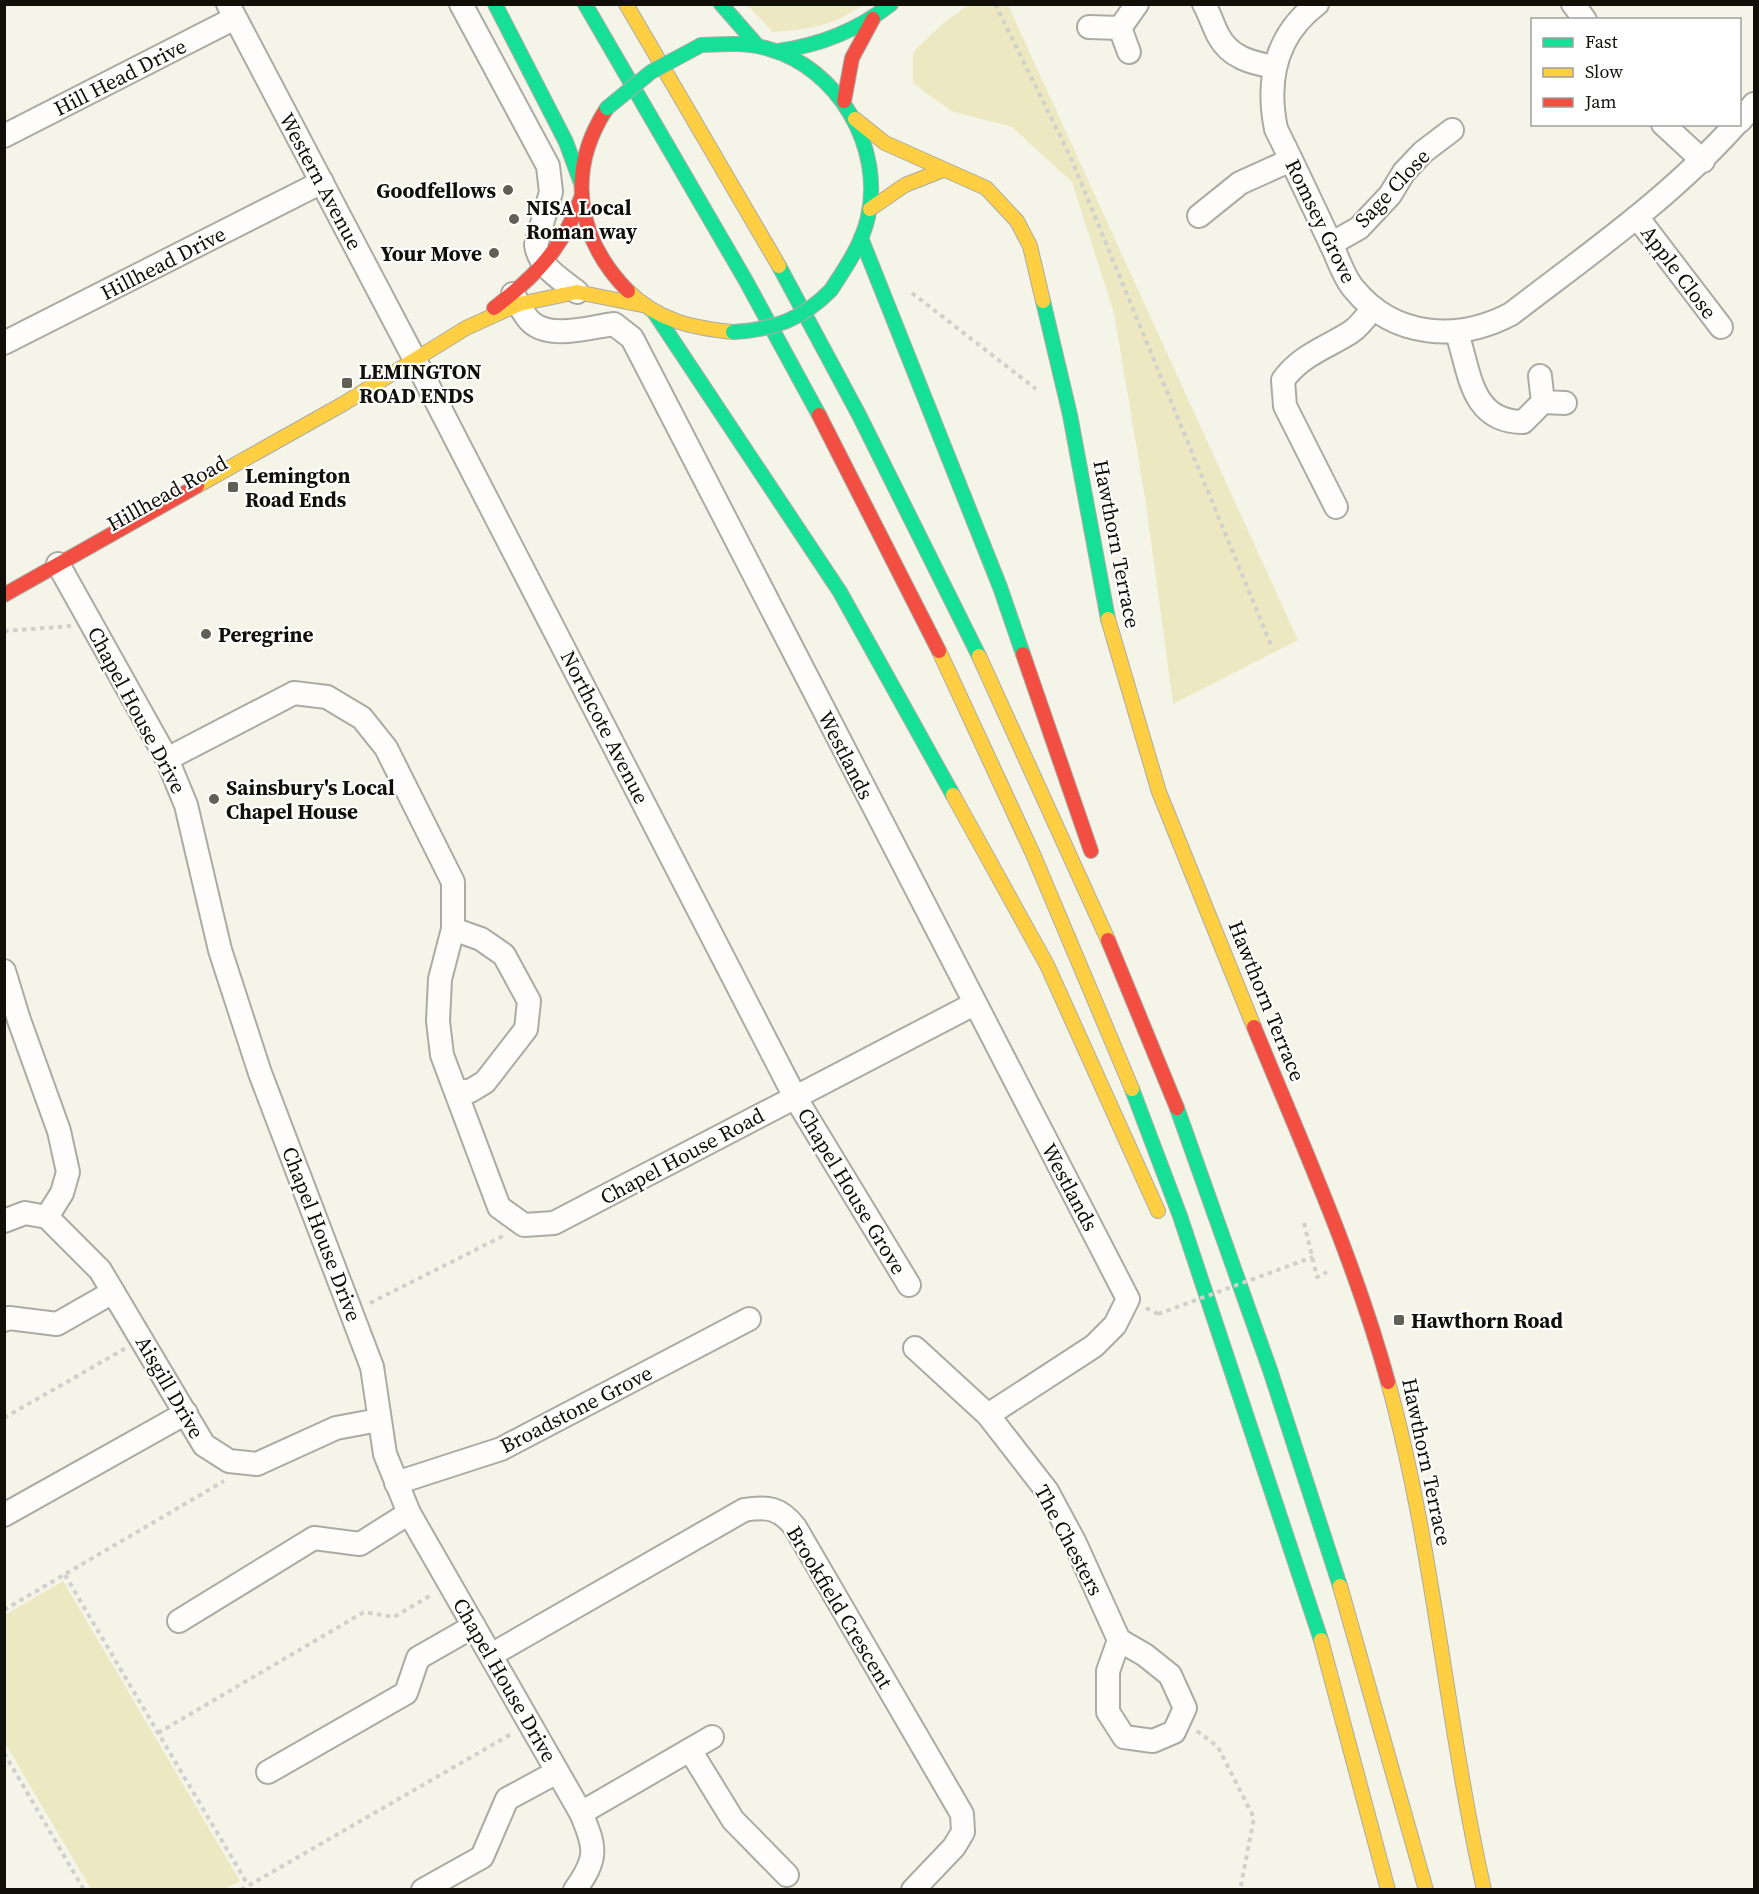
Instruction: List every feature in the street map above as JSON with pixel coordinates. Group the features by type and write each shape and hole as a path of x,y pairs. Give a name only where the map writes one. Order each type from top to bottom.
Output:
{"main road":[{"path":"495,4 566,142 581,189 587,226 594,246 604,264 648,309 694,369 846,603 1047,965 1164,1226"},
{"path":"585,4 647,106 812,401 909,587 997,769 1157,1153 1242,1399 1319,1634 1388,1890"},
{"path":"626,4 672,81 842,384 939,570 1027,755 1099,917 1189,1137"},
{"path":"721,4 756,44"},
{"path":"778,51 823,43 873,19 891,4"},
{"path":"844,101 850,61 856,45 873,19"},
{"path":"581,189 587,144 596,123 607,108 643,76 665,62 701,45 734,41 756,44 778,51 815,71 844,101 855,119 869,162 870,209 861,238 831,290 810,310 783,326 733,332 678,323 648,309"},
{"name":"Hawthorn Terrace","path":"855,119 885,143 943,170 968,178 986,188 1017,221 1030,246 1070,415 1109,622 1160,792 1344,1250 1376,1338 1401,1429 1421,1521 1468,1819 1484,1890"},
{"path":"870,209 905,185 943,170"},
{"name":"Hillhead Road","path":"4,609 61,569 343,404 414,358 516,299 564,239 581,189"},
{"path":"861,238 1000,587 1096,868"},
{"name":"Hillhead Road","path":"516,299 577,292 648,309"},
{"name":"Hillhead Road","path":"4,595 61,569"},
{"path":"1116,924 1276,1386 1352,1622 1391,1756 1425,1890"},
{"path":"1179,1258 1242,1399"}],"street":[{"path":"461,4 548,166 551,192 536,245 543,263 577,292"},
{"path":"1120,28 1137,4"},
{"path":"1204,4 1213,19 1217,34 1236,56 1251,63 1275,67"},
{"name":"Romsey Grove","path":"1317,4 1290,30 1275,67 1271,104 1276,129 1352,288 1373,308 1391,320 1420,330 1457,333 1489,325 1511,314 1637,217 1703,161 1734,126"},
{"name":"Hill Head Drive","path":"4,136 231,11"},
{"name":"Western Avenue","path":"231,11 414,358"},
{"path":"1089,27 1120,28"},
{"path":"1120,28 1129,52"},
{"path":"1741,120 1755,104"},
{"path":"1665,126 1703,161"},
{"name":"Sage Close","path":"1331,244 1359,228 1390,195 1404,172 1423,152 1452,130"},
{"path":"1199,216 1240,183 1291,160"},
{"name":"Hillhead Drive","path":"4,343 322,182"},
{"name":"Apple Close","path":"1637,217 1721,327"},
{"name":"Westlands","path":"516,299 529,320 546,331 614,324 632,338 1128,1299 1115,1325 1094,1346 988,1415"},
{"path":"1336,507 1285,406 1283,380 1298,362 1313,351 1353,331 1373,308"},
{"path":"1457,333 1476,394 1484,409 1497,418 1523,422 1554,402 1540,376"},
{"name":"Northcote Avenue","path":"414,358 795,1097"},
{"name":"Chapel House Drive","path":"61,569 167,759 186,805 220,950 260,1073 353,1312 372,1367 385,1454 396,1483 409,1513 581,1813 593,1842 590,1870 575,1890"},
{"path":"167,759 294,693 327,697 362,718 386,748 453,882 453,928 440,979 438,1021 442,1055 499,1207 524,1225"},
{"path":"453,928 481,939 504,955 529,1001 526,1029 485,1082 470,1091 456,1091"},
{"path":"4,971 58,1131 68,1172 62,1192 47,1216 25,1213 4,1221"},
{"name":"Chapel House Road","path":"524,1225 554,1223 974,1004"},
{"name":"Chapel House Grove","path":"795,1097 909,1285"},
{"name":"Aisgill Drive","path":"47,1216 100,1270 204,1445 229,1461 257,1464 336,1428 379,1420"},
{"path":"4,1320 9,1318 57,1324 113,1292"},
{"name":"Broadstone Grove","path":"396,1483 501,1449 749,1319"},
{"name":"The Chesters","path":"915,1348 988,1415 1047,1491 1075,1543 1119,1640"},
{"path":"4,1515 186,1413"},
{"name":"Brookfield Crescent","path":"491,1655 744,1510 767,1506 785,1514 795,1527 962,1814 963,1832 954,1847 914,1890"},
{"path":"179,1621 314,1538 360,1544 409,1513"},
{"path":"268,1772 406,1693 418,1659 474,1626"},
{"path":"1119,1640 1146,1655 1170,1675 1185,1707 1174,1732 1152,1741 1124,1737 1108,1712 1108,1671 1119,1640"},
{"path":"581,1813 712,1737"},
{"path":"690,1750 733,1820 787,1875"},
{"path":"423,1890 482,1857 507,1799 557,1772"}],"path":[{"path":"995,4 1071,158 1271,645"},
{"path":"882,287 904,286 1042,393"},
{"path":"4,631 92,625"},
{"path":"353,1312 524,1225"},
{"path":"1158,1314 1313,1257"},
{"path":"4,1418 142,1339"},
{"path":"4,1610 232,1476 241,1462"},
{"path":"64,1575 248,1885"},
{"path":"158,1734 364,1612 394,1617 450,1584"},
{"path":"1180,1718 1218,1747 1254,1818 1240,1890"},
{"path":"241,1890 530,1724"},
{"path":"4,1753 84,1890"}],"shaded area":[{"path":"970,4 1008,5 1298,640 1173,704 1146,504 1114,313 1072,182 1012,127 951,111 913,83 913,52 941,25"},
{"path":"747,5 862,5 831,22 797,30 773,32"},
{"path":"63,1581 240,1881 225,1889 91,1889 5,1743 5,1615"}],"traffic: fast":[{"path":"495,4 566,142 581,183"},
{"path":"585,4 746,281 819,415"},
{"path":"721,4 756,44"},
{"path":"778,51 824,41 865,22 891,4"},
{"path":"701,45 752,45 794,59 816,74 835,92 850,114 862,139 869,164 871,191 868,217 862,237 831,290"},
{"path":"607,108 651,72 701,45"},
{"path":"861,238 1000,587 1023,654"},
{"path":"779,266 859,415 979,656"},
{"path":"733,332 761,329 798,316 810,309 831,290"},
{"path":"1043,301 1070,415 1108,619"},
{"path":"654,312 840,592 953,795"},
{"path":"1132,1089 1180,1216 1321,1640"},
{"path":"1177,1108 1270,1370 1340,1586"}],"traffic: slow":[{"path":"626,4 779,266"},
{"path":"855,119 885,143 986,188 1017,221 1030,246 1043,301"},
{"path":"870,209 905,185 943,170"},
{"path":"628,291 651,310 664,316 690,325 733,332"},
{"path":"197,486 343,404 466,328 519,304 577,292 642,305"},
{"path":"1108,619 1159,792 1254,1027"},
{"path":"939,651 1033,854 1132,1089"},
{"path":"979,656 1108,940"},
{"path":"953,795 1047,965 1158,1211"},
{"path":"1388,1382 1417,1508 1459,1763 1484,1890"},
{"path":"1340,1586 1426,1890"},
{"path":"1321,1640 1388,1890"}],"traffic: jam":[{"path":"844,101 852,58 873,19"},
{"path":"607,108 594,131 586,155 582,179 583,203 588,226 597,249 610,270 628,291"},
{"path":"494,308 523,284 558,245 582,195"},
{"path":"819,415 939,651"},
{"path":"4,595 197,486"},
{"path":"1023,654 1091,851"},
{"path":"1108,940 1177,1108"},
{"path":"1254,1027 1344,1247 1388,1382"}],"place":[{"name":"Goodfellows","path":"508,190"},
{"name":"NISA Local Roman way","path":"514,219"},
{"name":"Your Move","path":"494,253"},
{"name":"LEMINGTON ROAD ENDS","path":"347,383"},
{"name":"Lemington Road Ends","path":"233,487"},
{"name":"Peregrine","path":"206,634"},
{"name":"Sainsbury's Local Chapel House","path":"214,799"},
{"name":"Hawthorn Road","path":"1399,1320"}]}
